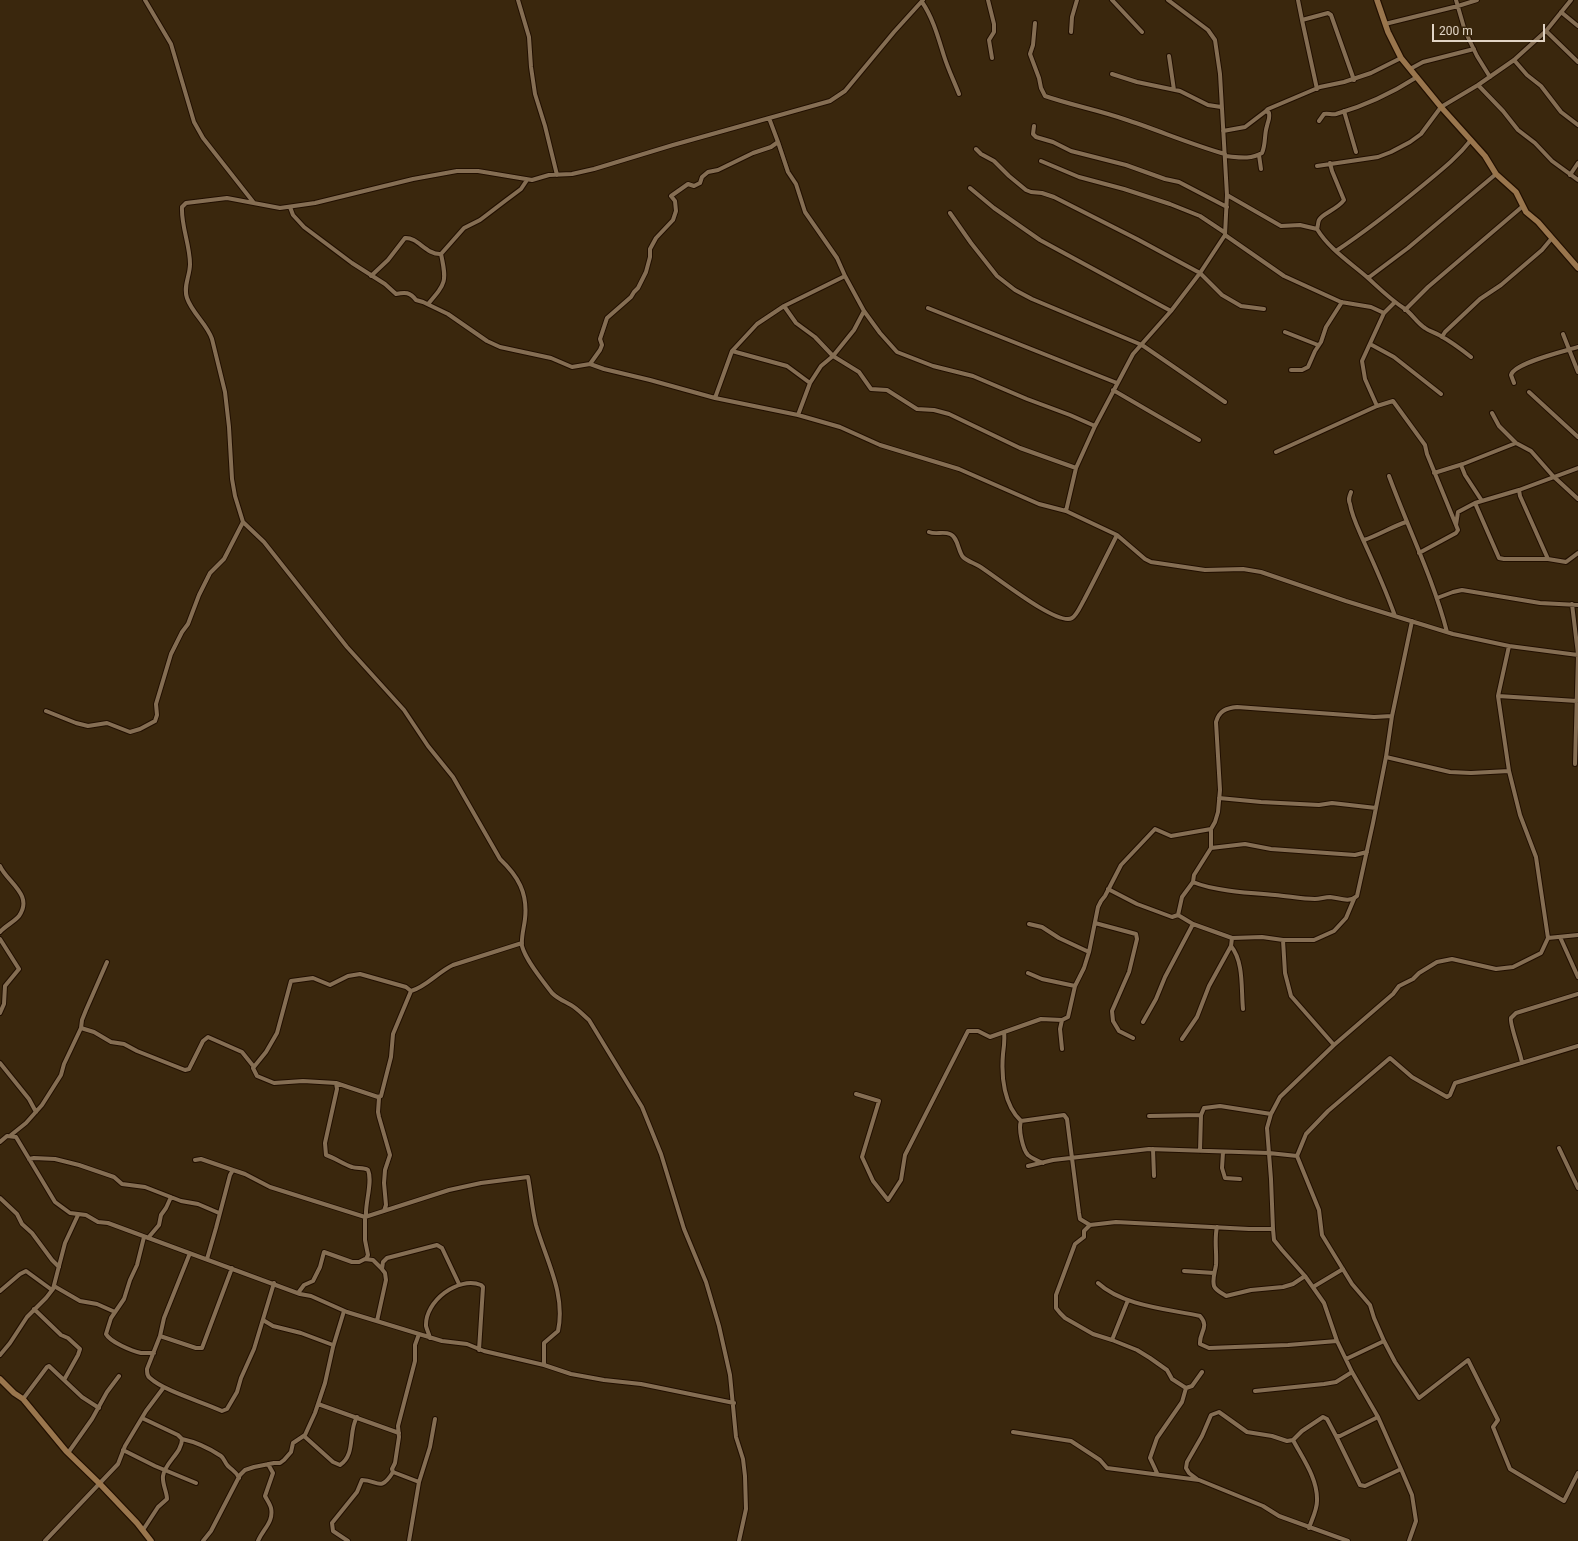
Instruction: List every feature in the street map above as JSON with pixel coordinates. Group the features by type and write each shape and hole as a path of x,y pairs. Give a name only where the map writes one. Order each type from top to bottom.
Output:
{"street":[{"path":"145,0 171,44 194,122 203,138 254,203"},
{"path":"518,0 530,37 531,67 535,94 557,174"},
{"path":"988,0 994,24 994,32 989,40 992,58"},
{"path":"1071,32 1072,18 1078,0"},
{"path":"1112,0 1142,32"},
{"path":"1066,511 1076,468 1095,426 1133,354 1172,311 1200,273 1225,233 1228,195 1220,74 1215,40 1208,30 1168,0"},
{"path":"1298,0 1317,88"},
{"path":"1377,0 1392,43 1401,58 1441,107 1485,156 1496,174 1516,192 1526,212 1538,222 1577,266"},
{"path":"1456,0 1465,31 1490,77"},
{"path":"1385,24 1477,0"},
{"path":"1317,166 1378,157 1410,142 1421,134 1441,107 1478,85 1514,60 1546,31 1571,0"},
{"path":"739,1541 746,1509 746,1490 743,1459 736,1438 734,1403 730,1375 719,1326 706,1282 684,1229 661,1154 642,1107 589,1020 582,1013 557,998 552,993 527,957 522,943 525,918 524,895 509,868 500,859 453,777 428,746 404,710 347,647 264,542 243,522 234,496 225,392 210,331 197,314 187,297 186,284 190,274 190,258 182,215 182,206 186,203 227,198 280,208 315,203 413,179 457,171 478,171 527,180 557,174 572,174 594,169 830,101 845,91 922,1 938,35 944,57 959,94"},
{"path":"1302,20 1328,12 1331,15 1354,80"},
{"path":"1561,12 1578,26"},
{"path":"1034,23 1033,45 1030,54 1039,78 1040,88 1045,96 1084,109 1112,115 1225,155 1243,158 1259,155 1264,150 1267,126 1270,120 1269,113 1266,111"},
{"path":"1546,31 1578,62"},
{"path":"1410,69 1423,62 1474,49"},
{"path":"1170,56 1174,90"},
{"path":"1223,131 1245,127 1274,105 1317,88 1354,80 1401,58"},
{"path":"1514,60 1527,75 1541,86 1561,112 1578,125"},
{"path":"1112,74 1136,82 1185,93 1208,105 1221,107"},
{"path":"1319,121 1324,114 1334,115 1393,92 1417,77"},
{"path":"1478,85 1503,110 1518,130 1535,143 1552,161 1578,180"},
{"path":"1344,111 1356,152"},
{"path":"770,118 788,172 796,184 805,212 837,258 844,276 864,311 880,333 897,352 933,366 973,376 1027,399 1070,414 1095,426"},
{"path":"1034,126 1033,134 1071,151 1126,165 1165,179 1179,182 1227,207"},
{"path":"1336,251 1363,233 1411,196 1459,156 1471,140"},
{"path":"590,364 602,345 600,340 607,318 631,297 638,288 646,272 650,258 650,249 656,238 673,220 676,210 675,201 671,196 688,184 694,186 700,183 702,177 708,172 718,170 753,153 772,147 778,142"},
{"path":"976,149 981,154 994,161 1026,190 1054,197 1138,239 1200,273 1222,295 1241,306 1264,309"},
{"path":"1259,155 1261,169"},
{"path":"1041,162 1091,181 1124,189 1170,204 1200,216 1284,276 1342,302 1371,306 1384,314"},
{"path":"1317,229 1319,220 1340,206 1344,200 1330,163"},
{"path":"1570,174 1578,163"},
{"path":"1368,278 1408,248 1496,174"},
{"path":"428,304 444,285 442,254 464,228 480,220 506,201 521,188 527,180"},
{"path":"970,188 994,208 1040,240 1172,311"},
{"path":"1228,195 1282,226 1300,225 1317,229 1336,251 1424,328 1442,337 1471,357"},
{"path":"1405,310 1428,287 1523,206"},
{"path":"290,207 293,215 304,227 371,276 385,284 396,294 405,292 413,295 416,300 428,304 453,317 486,341 500,347 551,358 572,367 590,364 715,398 798,415 840,427 880,445 960,469 1039,504 1066,511 1116,535 1145,559 1155,563 1205,570 1243,570 1261,572 1346,601 1447,632 1509,646 1578,654"},
{"path":"950,213 997,276 1015,290 1032,299 1142,345 1225,402"},
{"path":"371,276 388,260 404,238 412,239 435,254 442,254"},
{"path":"1442,337 1445,332 1480,299 1504,282 1542,250 1552,238"},
{"path":"715,398 732,351 756,324 784,306 844,276"},
{"path":"1291,370 1302,370 1308,367 1326,327 1342,302"},
{"path":"1377,406 1365,379 1362,362 1384,314 1394,303"},
{"path":"784,306 796,323 815,337 833,356 860,372 872,389 887,390 917,409 934,410 948,414 1020,448 1076,468"},
{"path":"928,308 1117,383"},
{"path":"798,415 810,383 821,366 833,356 854,330 864,311"},
{"path":"1285,332 1318,345"},
{"path":"1563,334 1578,372"},
{"path":"1370,344 1394,356 1442,394"},
{"path":"1514,383 1511,375 1514,369 1551,355 1578,347"},
{"path":"732,351 787,366 810,383"},
{"path":"1114,390 1199,440"},
{"path":"1529,392 1578,437"},
{"path":"1276,452 1377,406 1393,401 1425,445 1427,454 1458,530 1456,533 1419,553"},
{"path":"1492,413 1497,424 1516,443 1531,451 1553,476 1578,499"},
{"path":"1434,472 1461,465 1516,443"},
{"path":"1461,465 1465,475 1482,501"},
{"path":"1456,525 1458,512 1475,503 1519,490 1553,476 1578,468"},
{"path":"1389,476 1437,598 1447,632"},
{"path":"1519,490 1520,496 1548,559"},
{"path":"1351,492 1349,498 1350,504 1395,616"},
{"path":"1475,503 1499,558 1548,559 1566,562 1578,553"},
{"path":"46,711 76,724 88,726 107,723 130,732 140,729 155,721 157,716 156,704 171,654 182,632 188,624 199,595 210,573 224,559 243,522"},
{"path":"1364,540 1406,522"},
{"path":"929,532 934,534 951,534 963,556 967,560 978,565 1040,609 1058,617 1069,619 1073,618 1079,609 1101,568 1116,535"},
{"path":"1437,598 1462,590 1540,603 1578,605"},
{"path":"1572,604 1578,654 1576,764"},
{"path":"1178,914 1193,924 1232,938 1262,937 1283,940 1314,940 1334,930 1346,918 1354,899 1357,896 1367,852 1386,757 1392,716 1412,621"},
{"path":"1409,1541 1416,1521 1412,1495 1378,1417 1352,1372 1337,1340 1324,1303 1305,1276 1274,1240 1267,1128 1271,1114 1280,1097 1334,1045 1393,994 1399,986 1413,979 1419,973 1437,962 1452,959 1496,969 1513,967 1541,953 1548,938 1536,857 1520,815 1509,771 1498,696 1509,646"},
{"path":"1498,696 1577,701"},
{"path":"1178,914 1182,897 1193,882 1194,875 1211,848 1211,829 1215,822 1219,798 1216,722 1217,717 1224,710 1237,707 1374,717 1392,716"},
{"path":"1386,757 1450,772 1471,773 1509,771"},
{"path":"1219,798 1261,802 1332,803 1376,808"},
{"path":"856,1094 879,1101 862,1157 873,1181 888,1200 901,1180 906,1155 968,1031 978,1031 990,1037 1041,1019 1062,1020 1068,1017 1075,986 1084,968 1089,952 1098,907 1121,865 1155,829 1171,836 1211,829"},
{"path":"1211,848 1245,844 1270,849 1355,855 1367,852"},
{"path":"0,866 3,873 19,889 24,901 19,916 0,932"},
{"path":"1193,882 1242,892 1314,899 1327,897 1349,900 1354,899"},
{"path":"1108,889 1137,904 1172,917 1178,914"},
{"path":"1095,923 1136,934 1137,939 1129,972 1112,1011 1113,1021 1120,1031 1133,1038"},
{"path":"1029,924 1042,927 1059,938 1089,952"},
{"path":"1143,1022 1193,924"},
{"path":"1548,938 1578,935"},
{"path":"1560,937 1578,977"},
{"path":"1182,1038 1197,1017 1210,986 1231,946 1232,938"},
{"path":"0,939 19,969 5,986 4,1004 0,1013"},
{"path":"1283,940 1285,973 1291,996 1334,1045"},
{"path":"384,1211 386,1207 384,1183 385,1170 390,1155 378,1112 379,1098 382,1094 391,1057 393,1034 411,991 423,985 443,970 453,965 522,943"},
{"path":"1231,946 1236,953 1240,970 1243,1008"},
{"path":"0,1142 7,1136 11,1136 26,1123 50,1094 61,1075 64,1064 73,1047 81,1028 86,1010 107,962"},
{"path":"1028,973 1042,979 1075,986"},
{"path":"254,1067 266,1052 276,1033 291,981 313,978 330,985 348,976 360,974 406,987 411,991"},
{"path":"1522,1062 1511,1023 1512,1016 1516,1013 1578,994"},
{"path":"1062,1020 1060,1029 1062,1049"},
{"path":"81,1028 94,1032 111,1042 124,1044 137,1051 185,1070 189,1070 203,1041 208,1037 242,1052 254,1067 257,1076 274,1083 303,1081 336,1083 379,1098"},
{"path":"1004,1032 1003,1079 1005,1090 1015,1115 1021,1121 1020,1133 1027,1154 1043,1163"},
{"path":"1578,1046 1455,1083 1447,1097 1412,1077 1390,1058 1328,1111 1306,1134 1297,1156 1319,1210 1322,1235 1352,1284 1370,1304 1374,1318 1384,1341 1395,1362 1419,1398 1468,1360 1498,1420 1493,1427 1510,1469 1564,1501 1578,1473"},
{"path":"0,1063 29,1099 36,1112"},
{"path":"336,1083 337,1089 325,1143 326,1155 352,1167 364,1168 368,1170 370,1181 366,1207 365,1240 368,1255 366,1259"},
{"path":"1200,1151 1201,1114 1204,1108 1220,1106 1271,1114"},
{"path":"1149,1116 1201,1114"},
{"path":"1021,1121 1064,1115 1067,1119 1080,1219 1090,1225 1116,1222 1273,1229"},
{"path":"11,1136 17,1139 55,1202 70,1213 86,1215 95,1221 108,1222 298,1293 311,1296 344,1311 430,1338 467,1344 479,1350 544,1365 571,1374 604,1380 641,1384 734,1403"},
{"path":"1559,1148 1577,1185"},
{"path":"1028,1166 1071,1158 1153,1149 1269,1153 1297,1156"},
{"path":"1153,1149 1154,1176"},
{"path":"1223,1152 1222,1168 1225,1178 1240,1179"},
{"path":"29,1159 55,1159 79,1165 114,1177 122,1184 145,1187 186,1202 198,1204 220,1213"},
{"path":"194,1160 201,1159 233,1170 270,1187 366,1216 449,1190 528,1177 536,1224 558,1289 561,1306 558,1331 544,1343 544,1365"},
{"path":"207,1259 230,1175 233,1170"},
{"path":"154,1353 141,1353 125,1347 108,1338 107,1331 115,1312 124,1299 146,1237 159,1225 161,1215 171,1197"},
{"path":"0,1198 17,1214 22,1224 32,1232 59,1267"},
{"path":"0,1355 10,1343 27,1317 46,1298 53,1288 65,1243 78,1215"},
{"path":"1090,1225 1084,1231 1084,1237 1075,1244 1056,1295 1056,1308 1072,1322 1093,1334 1137,1350 1167,1370 1172,1379 1186,1388"},
{"path":"1217,1227 1214,1286 1216,1290 1226,1296 1251,1290 1283,1287 1293,1284 1305,1276"},
{"path":"377,1321 386,1280 382,1268 383,1262 387,1258 437,1245 442,1248 459,1284"},
{"path":"298,1293 304,1285 312,1281 320,1266 324,1252 352,1262 359,1262 366,1259 373,1260 382,1268"},
{"path":"190,1253 164,1318 160,1336 147,1370 148,1375 164,1387 222,1410 227,1409 237,1392 241,1378 254,1349 274,1284"},
{"path":"160,1336 196,1348 202,1348 232,1268"},
{"path":"1313,1287 1342,1269"},
{"path":"0,1290 26,1271 53,1288 80,1301 97,1304 115,1312"},
{"path":"1184,1271 1214,1273"},
{"path":"430,1338 426,1326 427,1317 432,1306 445,1293 459,1284 476,1282 483,1287 479,1350"},
{"path":"1098,1283 1106,1290 1128,1300 1200,1316 1204,1320 1205,1324 1199,1338 1200,1344 1209,1348 1288,1345 1337,1340"},
{"path":"1112,1340 1128,1300"},
{"path":"34,1309 60,1335 68,1338 80,1349 64,1380"},
{"path":"204,1541 245,1470 268,1464 280,1463 291,1452 294,1444 304,1436 310,1428 325,1383 334,1344 344,1311"},
{"path":"263,1320 273,1326 301,1333 334,1344"},
{"path":"348,1541 333,1531 332,1523 357,1492 362,1480 382,1484 389,1479 393,1472 392,1469 395,1463 399,1433 398,1426 413,1368 415,1345 419,1334"},
{"path":"1346,1359 1384,1341"},
{"path":"23,1399 47,1366 53,1369 82,1397 98,1408"},
{"path":"1186,1388 1192,1386 1202,1372"},
{"path":"1255,1391 1336,1382 1352,1372"},
{"path":"68,1453 119,1376"},
{"path":"0,1379 14,1393 23,1399 68,1453 100,1484 143,1530 151,1541"},
{"path":"45,1541 118,1464 123,1450 142,1418 164,1387"},
{"path":"1157,1473 1150,1458 1157,1438 1182,1402 1186,1388"},
{"path":"318,1404 399,1433"},
{"path":"1348,1541 1309,1528 1199,1480 1189,1473 1186,1468 1187,1462 1202,1436 1211,1415 1219,1412 1247,1432 1272,1436 1287,1441 1293,1440 1302,1431 1323,1417 1327,1419 1360,1485 1365,1486 1401,1469"},
{"path":"304,1436 333,1462 340,1465 346,1459 349,1452 352,1430 357,1417"},
{"path":"1336,1436 1340,1436 1378,1417"},
{"path":"142,1418 178,1435 182,1439 189,1440 207,1448 222,1457 228,1466 236,1470 239,1478"},
{"path":"409,1541 419,1482 430,1447 435,1419"},
{"path":"1013,1432 1071,1441 1100,1460 1107,1468 1157,1473 1199,1480"},
{"path":"143,1530 158,1507 167,1499 163,1478 165,1469 180,1449 182,1439"},
{"path":"1293,1440 1316,1484 1317,1501 1315,1514 1309,1528"},
{"path":"123,1450 155,1466 196,1483"},
{"path":"258,1541 262,1531 270,1521 272,1514 271,1506 265,1496 273,1473 268,1464"},
{"path":"393,1472 419,1482"}]}
